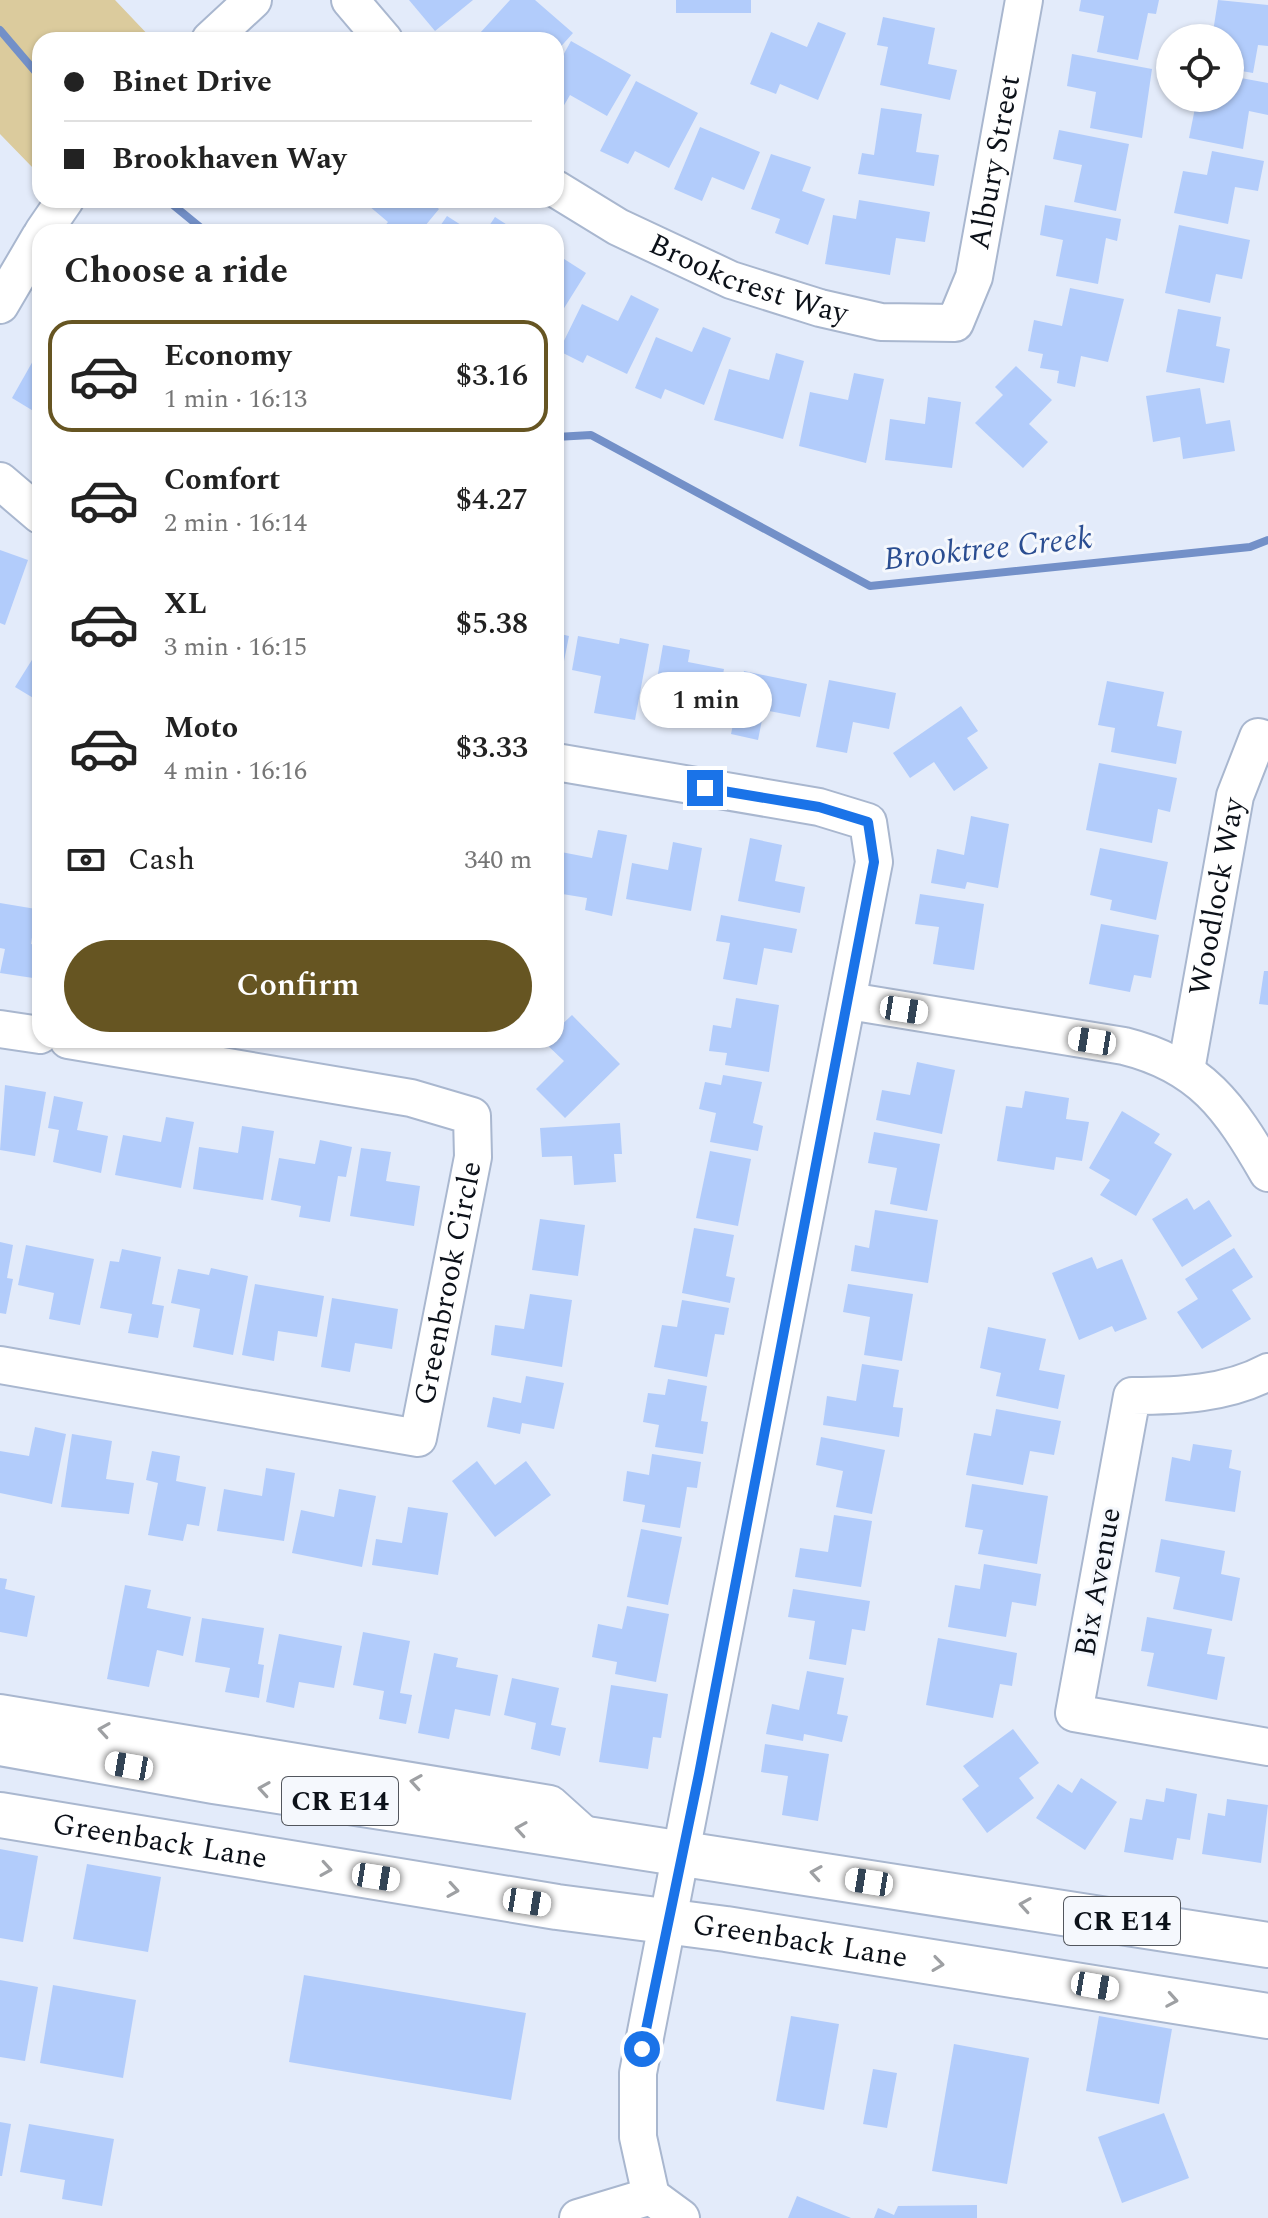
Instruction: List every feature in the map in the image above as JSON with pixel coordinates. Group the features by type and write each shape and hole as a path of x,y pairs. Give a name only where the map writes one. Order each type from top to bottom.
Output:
{"main road":[{"name":"CR E14","path":"0,1743 214,1781 1268,1945"},
{"name":"Greenback Lane","path":"0,1815 557,1907 668,1921 1266,2014"}],"street":[{"path":"219,32 253,0"},
{"path":"350,0 377,32"},
{"name":"Albury Street","path":"955,323 974,277 1024,0"},
{"name":"Brookcrest Way","path":"564,194 618,227 731,280 820,308 881,322 955,323"},
{"path":"0,305 32,251"},
{"path":"0,481 32,508"},
{"name":"Woodlock Way","path":"1186,1070 1235,796 1258,737 1268,740"},
{"path":"564,763 819,807 868,822 874,862 638,2073 638,2137 651,2196 681,2218"},
{"path":"849,1001 1124,1046 1186,1070 1204,1083 1234,1115 1268,1173"},
{"path":"0,1029 32,1034"},
{"name":"Greenbrook Circle","path":"0,1365 418,1438 473,1157 472,1116 411,1098 115,1048"},
{"name":"Bix Avenue","path":"1268,1372 1217,1390 1171,1396 1132,1396 1074,1713 1268,1747"},
{"path":"0,1713 550,1804 590,1840"},
{"path":"578,2218 651,2196"}],"shaded area":[{"path":"0,0 115,0 145,32 32,32 32,167 0,134"}],"building":[{"path":"409,0 473,0 435,31"},
{"path":"510,0 535,0 573,33 564,43 564,32 481,32"},
{"path":"676,0 751,0 751,13 676,13"},
{"path":"1081,0 1159,0 1156,14 1148,13 1138,60 1097,52 1104,16 1079,11"},
{"path":"1218,0 1268,5 1268,46 1258,45 1253,73 1244,71 1244,24 1214,24"},
{"path":"883,17 935,28 928,64 957,70 950,100 880,85 888,47 877,45"},
{"path":"818,22 846,33 818,100 780,84 776,94 750,84 771,32 807,47"},
{"path":"571,41 631,75 607,116 570,95 564,105 564,54"},
{"path":"1072,54 1152,69 1142,138 1090,128 1096,92 1067,86"},
{"path":"1244,79 1268,83 1268,115 1249,111 1243,149 1189,138 1194,112 1244,112"},
{"path":"636,81 698,113 669,168 635,151 628,164 600,151"},
{"path":"881,108 922,114 916,152 939,155 934,186 858,174 862,153 874,155"},
{"path":"700,127 760,152 744,190 712,177 702,201 674,189"},
{"path":"1059,130 1129,144 1116,211 1074,202 1082,165 1053,159"},
{"path":"1212,151 1264,161 1258,191 1235,187 1228,224 1174,213 1183,171 1207,175"},
{"path":"771,154 811,167 802,191 825,199 808,245 775,233 780,219 751,209"},
{"path":"859,200 930,212 925,242 896,238 890,275 825,264 833,215 856,219"},
{"path":"1045,205 1121,219 1117,241 1106,238 1098,284 1056,276 1063,240 1040,235"},
{"path":"371,208 439,209 427,224 386,224 388,222"},
{"path":"447,216 460,224 442,224"},
{"path":"495,217 506,224 490,224"},
{"path":"1179,225 1250,240 1242,279 1216,274 1210,303 1165,293"},
{"path":"564,259 586,273 564,308"},
{"path":"1070,288 1124,299 1108,362 1081,356 1075,387 1057,383 1059,371 1040,368 1043,354 1028,351 1034,320 1062,326"},
{"path":"631,295 659,309 627,374 587,355 583,363 564,354 564,341 582,304 618,321"},
{"path":"1178,309 1221,317 1216,346 1230,349 1224,383 1166,372"},
{"path":"703,327 731,338 704,405 665,389 661,399 635,388 656,337 692,352"},
{"path":"776,353 804,361 783,439 714,420 729,369 769,380"},
{"path":"32,363 32,410 12,398"},
{"path":"1016,366 1052,400 1029,424 1048,442 1023,468 975,423 1003,395 995,387"},
{"path":"854,373 884,379 866,463 799,446 810,392 848,400"},
{"path":"1200,388 1206,424 1230,420 1235,451 1183,459 1180,437 1153,442 1146,396"},
{"path":"928,397 961,402 952,468 885,460 890,419 925,424"},
{"path":"0,550 28,560 5,625 0,623"},
{"path":"564,635 569,636 564,661"},
{"path":"578,636 619,644 620,638 649,644 635,720 594,713 601,676 572,670"},
{"path":"663,645 690,650 688,662 724,669 718,702 682,696 677,725 650,719"},
{"path":"32,660 32,697 15,687"},
{"path":"744,671 807,684 800,717 764,710 758,740 731,734"},
{"path":"829,680 896,693 889,729 853,722 847,753 816,747"},
{"path":"1107,681 1164,692 1157,726 1182,731 1176,764 1111,752 1115,728 1098,725"},
{"path":"961,706 978,731 967,738 988,768 954,791 934,762 910,778 893,753"},
{"path":"1099,763 1177,778 1170,812 1158,809 1152,843 1086,830"},
{"path":"971,816 1009,824 998,888 967,882 965,889 931,883 937,849 964,855"},
{"path":"598,830 627,835 612,916 585,910 587,898 564,894 564,853 592,858"},
{"path":"750,838 782,845 775,881 805,887 800,913 738,901"},
{"path":"673,842 702,848 691,911 626,899 632,863 668,870"},
{"path":"1100,848 1168,862 1156,920 1110,910 1112,900 1090,895"},
{"path":"920,894 984,904 974,970 933,964 939,927 915,924"},
{"path":"0,903 32,908 32,978 0,973 5,949 0,948"},
{"path":"721,915 797,929 792,953 764,948 757,985 723,979 730,943 716,941"},
{"path":"1101,924 1159,935 1151,978 1134,975 1130,992 1089,984"},
{"path":"1264,971 1268,971 1268,1005 1259,1004"},
{"path":"736,998 779,1005 769,1072 725,1065 727,1053 709,1051 713,1025 731,1028"},
{"path":"572,1015 620,1064 565,1118 536,1089 564,1061 550,1048 564,1048 564,1022"},
{"path":"917,1062 955,1070 942,1134 876,1120 882,1090 910,1095"},
{"path":"723,1075 762,1082 753,1123 763,1126 758,1151 710,1142 716,1113 699,1109 705,1082 721,1085"},
{"path":"5,1085 46,1092 35,1156 0,1150"},
{"path":"1025,1091 1069,1098 1066,1119 1089,1122 1082,1161 1056,1157 1054,1170 997,1161 1006,1106 1022,1108"},
{"path":"54,1096 83,1102 77,1130 108,1136 101,1173 53,1162 59,1130 48,1128"},
{"path":"1122,1111 1160,1134 1154,1143 1172,1154 1136,1216 1100,1195 1110,1180 1089,1168"},
{"path":"166,1117 194,1122 181,1188 115,1175 123,1135 161,1142"},
{"path":"620,1123 622,1154 614,1154 616,1182 574,1185 572,1156 542,1157 540,1128"},
{"path":"242,1126 274,1131 263,1200 193,1189 199,1147 238,1153"},
{"path":"874,1132 940,1144 927,1211 890,1204 897,1168 868,1163"},
{"path":"320,1140 352,1147 346,1177 338,1176 330,1222 299,1217 301,1206 271,1200 279,1158 315,1164"},
{"path":"361,1148 391,1152 386,1181 420,1186 414,1226 350,1216"},
{"path":"710,1151 751,1159 738,1226 696,1218"},
{"path":"1187,1198 1194,1210 1209,1200 1232,1236 1182,1267 1152,1219"},
{"path":"875,1210 938,1220 928,1283 851,1271 855,1245 869,1248"},
{"path":"540,1219 585,1225 578,1276 532,1270"},
{"path":"694,1228 734,1235 726,1276 735,1278 730,1303 682,1293"},
{"path":"0,1242 13,1245 7,1278 13,1279 6,1314 0,1313"},
{"path":"26,1245 94,1259 80,1325 49,1319 54,1293 18,1285"},
{"path":"1234,1248 1253,1277 1232,1290 1251,1319 1202,1349 1177,1312 1198,1299 1185,1279"},
{"path":"122,1249 161,1257 152,1304 164,1306 158,1338 128,1333 132,1314 100,1308 110,1261 119,1262"},
{"path":"1092,1257 1097,1269 1122,1259 1147,1319 1115,1332 1112,1326 1079,1340 1052,1273"},
{"path":"211,1268 248,1276 233,1355 193,1347 200,1309 171,1303 178,1269 209,1275"},
{"path":"255,1284 324,1296 317,1337 278,1331 274,1361 242,1355"},
{"path":"848,1284 913,1294 902,1361 864,1355 870,1317 843,1312"},
{"path":"530,1294 572,1300 562,1367 491,1355 495,1325 524,1329"},
{"path":"332,1298 398,1309 392,1349 355,1343 350,1372 321,1367"},
{"path":"682,1300 729,1308 724,1335 715,1334 707,1377 654,1367 662,1325 677,1327"},
{"path":"988,1327 1046,1339 1039,1370 1065,1375 1058,1409 996,1396 1001,1373 980,1368"},
{"path":"862,1364 899,1370 893,1407 903,1408 899,1437 823,1425 827,1396 856,1401"},
{"path":"526,1376 564,1383 554,1429 522,1423 520,1434 487,1427 493,1397 521,1403"},
{"path":"668,1379 707,1386 701,1421 708,1422 703,1454 655,1447 659,1425 643,1422 648,1393 665,1395"},
{"path":"996,1409 1061,1421 1054,1455 1030,1451 1023,1485 966,1475 974,1433 991,1436"},
{"path":"35,1427 66,1434 52,1504 0,1493 0,1451 29,1456"},
{"path":"72,1434 112,1441 106,1479 134,1483 129,1514 61,1507"},
{"path":"821,1437 885,1450 872,1514 836,1507 843,1471 816,1465"},
{"path":"1193,1444 1232,1450 1229,1468 1241,1471 1235,1512 1165,1501 1172,1457 1190,1461"},
{"path":"152,1451 180,1456 176,1481 206,1487 199,1526 187,1524 183,1541 148,1535 158,1483 146,1480"},
{"path":"652,1454 701,1462 697,1488 687,1487 680,1528 642,1522 645,1505 623,1501 627,1471 649,1475"},
{"path":"477,1461 495,1485 526,1461 551,1495 495,1537 452,1481"},
{"path":"266,1468 295,1473 284,1541 217,1531 224,1489 262,1496"},
{"path":"972,1484 1048,1496 1037,1564 978,1554 983,1530 965,1527"},
{"path":"339,1489 376,1496 362,1567 292,1553 301,1510 334,1517"},
{"path":"408,1507 448,1513 438,1575 372,1565 376,1539 402,1543"},
{"path":"834,1515 872,1521 861,1587 795,1577 800,1548 828,1552"},
{"path":"641,1529 682,1537 668,1605 627,1597"},
{"path":"1161,1539 1225,1551 1221,1574 1240,1578 1232,1621 1173,1609 1180,1577 1155,1572"},
{"path":"984,1564 1041,1574 1036,1606 1012,1602 1006,1637 948,1627 955,1585 980,1589"},
{"path":"0,1578 7,1579 5,1589 35,1596 27,1637 0,1632"},
{"path":"125,1585 151,1590 147,1608 191,1617 183,1656 157,1650 149,1687 107,1679"},
{"path":"793,1589 870,1601 865,1631 852,1629 846,1665 809,1659 815,1621 788,1617"},
{"path":"627,1606 669,1614 656,1682 615,1674 617,1662 592,1657 598,1624 622,1629"},
{"path":"1147,1617 1212,1629 1207,1654 1225,1657 1217,1700 1147,1686 1154,1653 1141,1651"},
{"path":"202,1618 264,1628 258,1664 264,1665 259,1698 225,1692 230,1668 195,1662"},
{"path":"363,1632 410,1641 400,1693 412,1695 406,1724 379,1719 384,1691 353,1685"},
{"path":"279,1634 342,1646 334,1688 299,1682 294,1708 266,1702"},
{"path":"938,1638 1017,1653 1012,1686 1000,1684 993,1718 926,1705"},
{"path":"434,1653 458,1658 456,1667 498,1675 490,1716 455,1709 449,1739 418,1733"},
{"path":"807,1671 844,1678 837,1714 848,1716 842,1742 804,1734 803,1741 766,1734 772,1704 799,1710"},
{"path":"512,1678 559,1688 551,1725 566,1728 560,1756 531,1749 536,1723 504,1715"},
{"path":"611,1685 668,1694 661,1738 653,1737 648,1769 599,1762"},
{"path":"1013,1729 1039,1763 1019,1778 1034,1798 987,1833 962,1799 979,1786 963,1766"},
{"path":"765,1744 829,1754 818,1821 782,1815 788,1776 761,1772"},
{"path":"1081,1778 1117,1802 1085,1850 1036,1818 1058,1784 1072,1793"},
{"path":"1166,1788 1197,1794 1190,1840 1177,1838 1173,1860 1124,1852 1130,1818 1142,1820 1146,1799 1164,1802"},
{"path":"1227,1799 1268,1805 1261,1863 1202,1854 1208,1813 1225,1816"},
{"path":"0,1849 38,1856 23,1942 0,1938"},
{"path":"87,1864 161,1877 148,1952 73,1939"},
{"path":"304,1975 526,2013 511,2100 289,2062"},
{"path":"0,1980 38,1987 25,2061 0,2057"},
{"path":"53,1985 136,2000 123,2078 40,2063"},
{"path":"791,2016 839,2024 824,2110 776,2101"},
{"path":"1099,2016 1172,2029 1159,2104 1086,2091"},
{"path":"954,2044 1029,2058 1007,2184 932,2171"},
{"path":"873,2069 897,2073 887,2128 863,2124"},
{"path":"1164,2113 1189,2178 1122,2203 1098,2137"},
{"path":"0,2122 11,2124 2,2176 0,2176"},
{"path":"29,2124 114,2139 102,2206 62,2199 65,2180 20,2172"},
{"path":"797,2196 851,2218 788,2218"},
{"path":"977,2205 977,2218 874,2218 878,2208 894,2215 898,2206"}],"waterway":[{"name":"Brooktree Creek","path":"0,30 32,68"},
{"name":"Brooktree Creek","path":"177,208 196,224"},
{"name":"Brooktree Creek","path":"564,437 591,435 870,586 1250,547 1268,540"}],"route":[{"path":"642,2049 699,1774 874,862 868,822 819,807 705,788"}]}
